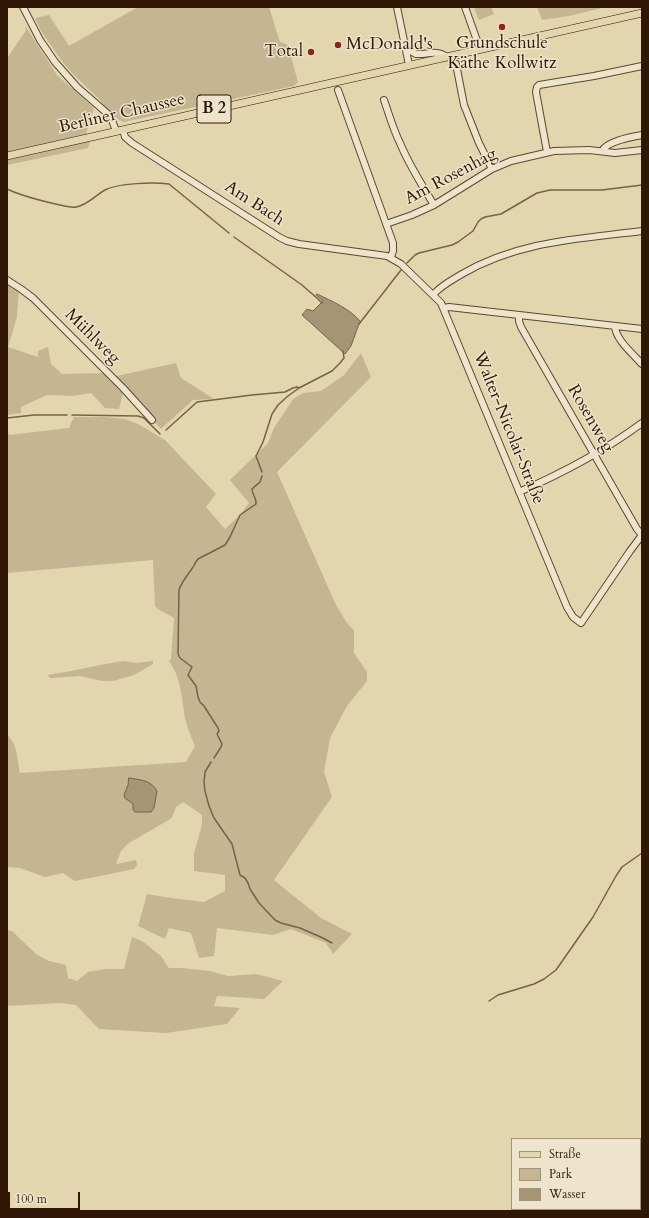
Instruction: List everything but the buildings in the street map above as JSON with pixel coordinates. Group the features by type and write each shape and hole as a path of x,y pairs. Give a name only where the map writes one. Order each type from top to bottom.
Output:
{"main road":[{"name":"Berliner Chaussee","path":"7,156 642,13"}],"street":[{"name":"Am Bach","path":"23,7 40,40 55,62 77,87 108,114 119,131 132,143 283,239 299,244 377,253 391,257"},
{"path":"397,7 409,65"},
{"path":"465,7 480,49"},
{"path":"406,48 416,54 434,52 440,53 447,57"},
{"path":"456,64 464,105 479,143 492,169"},
{"path":"547,152 536,92 539,85 642,66"},
{"path":"338,90 386,224 392,243 393,251 391,257"},
{"path":"384,100 391,123 400,144 434,205"},
{"path":"602,151 603,148 613,143 642,135"},
{"name":"Am Rosenhag","path":"386,224 412,215 434,205 492,169 511,161 547,152 576,150 615,153 642,150"},
{"path":"433,295 466,271 512,252 553,242 642,231"},
{"name":"Walter-Nicolai-Straße","path":"391,257 401,264 441,303 444,308 519,492 573,617 581,623 642,535"},
{"name":"Mühlweg","path":"7,280 33,298 123,388 152,420"},
{"path":"444,308 449,307 642,329"},
{"name":"Rosenweg","path":"519,315 521,327 636,529 642,535"},
{"path":"615,326 619,339 642,364"},
{"path":"519,492 557,475 594,455 642,423"}],"green space":[{"path":"138,7 269,7 280,42 288,45 298,82 294,86 124,122 119,120 64,64 41,31 35,18 49,15 69,46"},
{"path":"474,7 491,7 494,14 479,20"},
{"path":"537,7 606,7 569,16 542,20"},
{"path":"26,27 57,75 94,108 86,134 7,152 7,58 25,32"},
{"path":"90,141 88,148 7,165 7,160"},
{"path":"7,283 19,289 17,317 8,347 38,357 38,351 48,347 51,364 62,374 104,373 123,393 119,409 105,408 91,393 73,396 47,395 21,407 21,413 7,415"},
{"path":"361,353 371,377 277,472 336,605 347,623 354,630 354,653 367,672 367,681 347,706 330,738 324,772 332,797 274,880 321,918 352,934 333,954 326,943 291,929 273,935 217,928 214,956 199,958 191,933 169,928 165,939 138,926 147,894 204,902 225,891 225,875 194,871 194,853 202,825 202,815 183,802 176,807 172,818 129,843 121,851 116,864 136,860 137,865 134,869 75,881 63,873 45,877 20,868 7,867 7,735 11,739 15,748 20,773 186,762 195,746 186,722 181,690 177,676 169,661 171,659 174,618 155,606 153,560 7,573 7,430 9,435 69,428 74,417 105,417 125,419 140,425 165,440 216,494 206,507 225,529 240,515 249,503 230,480 268,443 274,428 293,399 303,393 321,391 344,375","holes":["129,778 151,811 144,812 125,798 124,795"]},
{"path":"176,363 181,378 214,399 193,400 161,429 112,377"},
{"path":"123,661 137,663 153,661 153,664 134,675 113,681 102,681 80,676 50,678 48,675 104,664"},
{"path":"7,930 12,931 36,954 49,961 66,965 68,978 77,981 88,972 105,969 124,969 132,937 142,941 161,956 169,968 210,971 228,976 256,974 283,981 264,999 217,996 214,1006 240,1008 227,1024 166,1033 99,1029 76,1005 61,1003 7,1006"}],"water":[{"path":"317,294 346,309 361,322 351,346 345,354 302,315 307,309 313,311 323,301 316,295"},
{"path":"129,778 142,780 155,787 157,791 154,808 151,812 135,812 133,810 133,804 125,798 124,795"}],"waterway":[{"path":"7,189 33,198 74,207 83,205 105,190 118,186 154,183 169,184 229,233"},
{"path":"407,263 419,253 452,245 458,242 473,231 481,219 501,214 537,193 550,190 602,190 642,185"},
{"path":"234,237 302,285 322,303"},
{"path":"359,324 401,270"},
{"path":"262,472 256,456 263,442 272,414 278,405 299,388 332,371 344,358 343,351"},
{"path":"166,430 197,402 285,392 293,388 299,388"},
{"path":"7,418 34,415 67,415"},
{"path":"72,415 138,416 144,418 160,434"},
{"path":"214,758 222,744 217,734 219,731 218,728 200,702 196,686 188,675 192,667 180,658 178,654 179,590 196,561 225,545 240,515 256,504 252,489 260,482 262,476"},
{"path":"211,762 205,772 205,791 214,818 232,844 240,875 245,878 259,903 275,920 300,928 332,943"},
{"path":"489,1001 498,995 534,984 556,970 593,917 622,867 642,853"}],"place":[{"name":"Grundschule Käthe Kollwitz","path":"502,27"},
{"name":"McDonald's","path":"338,45"},
{"name":"Total","path":"311,52"}]}
